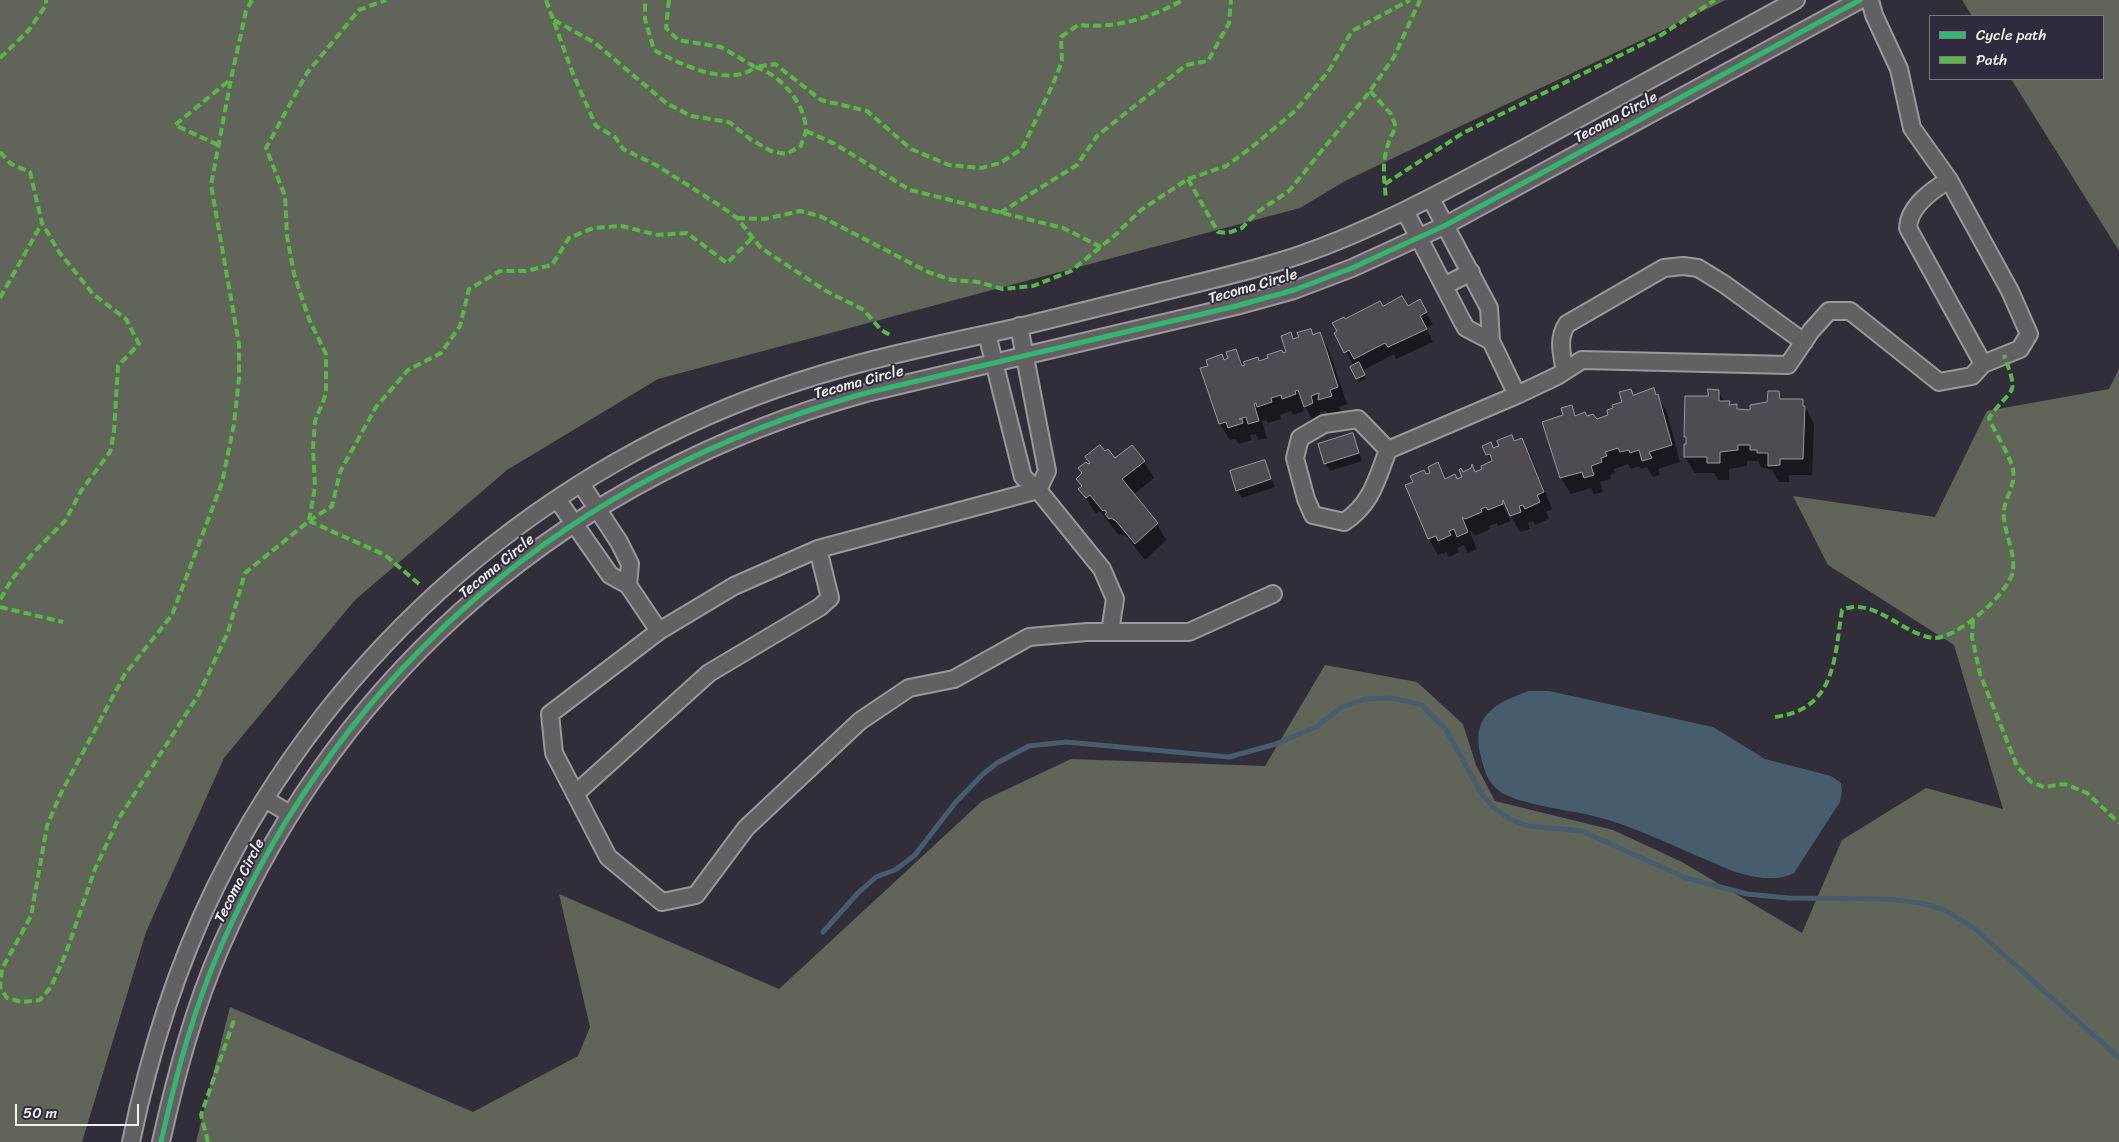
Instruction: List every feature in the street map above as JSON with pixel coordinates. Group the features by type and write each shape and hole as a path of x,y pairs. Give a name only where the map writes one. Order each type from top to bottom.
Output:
{"street":[{"name":"Tecoma Circle","path":"131,1142 150,1063 181,969 216,886 265,798 330,705 370,659 413,615 481,555 557,499 660,438 743,400 858,363 987,334 1270,265 1358,232 1432,199 1796,0"},
{"name":"Tecoma Circle","path":"161,1142 182,1061 216,960 260,866 290,814 362,714 401,670 489,586 596,508 694,455 806,410 866,392 1236,306 1294,290 1352,268 1446,225 1860,0"},
{"path":"1388,450 1358,418 1324,424 1300,438 1295,458 1306,499 1313,515 1344,522 1358,513 1369,499 1388,450 1517,395 1565,371 1582,360 1788,365 1829,311 1850,311 1939,382 1972,376 1983,364 2020,349 2029,334 2010,291 1949,180 1912,128 1899,69 1874,15 1870,0"},
{"path":"1949,180 1934,189 1916,206 1908,218 1908,228 1983,364"},
{"path":"1432,199 1489,308 1491,341 1517,395"},
{"path":"1405,211 1466,328 1491,341"},
{"path":"1565,371 1560,341 1561,333 1567,324 1664,268 1683,266 1698,268 1724,284 1804,342"},
{"path":"1444,286 1471,272"},
{"path":"1019,326 1047,471 1038,490 818,549 734,586 659,631 550,714 554,754 608,857 662,902 696,895 746,828 860,721 909,688 954,679 1030,636 1110,632 1189,632 1273,594"},
{"path":"987,334 1023,477 1038,490 1102,569 1115,598 1110,632"},
{"path":"582,484 619,542 630,564 628,585"},
{"path":"557,499 610,575 628,585 659,631"},
{"path":"575,794 709,673 820,607 830,598 818,549"},
{"path":"265,798 290,814"}],"shaded area":[{"path":"0,0 1726,0 1345,181 1300,208 658,379 507,470 355,600 224,758 146,932 82,1142 0,1142"},
{"path":"1962,0 2119,0 2119,251 2012,80 2104,80 2104,15 1971,15"},
{"path":"2119,369 2119,1142 196,1142 230,1007 473,1112 578,1056 590,1027 559,894 779,989 982,801 1071,759 1265,766 1325,665 1417,682 1463,724 1476,765 1495,801 1613,830 1682,862 1802,933 1842,840 1926,788 2003,809 1954,645 1828,565 1793,496 1935,517 1987,411 2109,389"}],"water":[{"path":"1529,691 1549,691 1713,727 1765,759 1831,776 1841,783 1840,802 1794,873 1780,878 1767,878 1739,873 1608,820 1516,799 1498,790 1489,779 1478,743 1479,732 1482,722 1496,707"}],"building":[{"path":"1402,296 1408,306 1420,299 1427,312 1420,316 1427,329 1388,347 1385,343 1354,359 1349,350 1344,353 1334,333 1337,331 1332,323 1344,317 1345,319 1380,301 1383,306"},
{"path":"1311,329 1313,335 1320,332 1338,387 1330,390 1332,396 1318,400 1319,393 1311,396 1313,403 1304,407 1298,390 1295,391 1296,394 1282,399 1281,395 1271,398 1272,402 1257,407 1256,403 1254,404 1259,421 1248,424 1246,417 1239,419 1242,419 1243,423 1228,428 1226,422 1219,424 1200,368 1208,366 1206,360 1222,354 1224,360 1228,358 1226,352 1236,349 1242,366 1245,365 1243,362 1258,357 1259,361 1268,358 1267,355 1282,350 1283,353 1286,352 1281,336 1291,332 1293,339 1299,337 1297,333"},
{"path":"1359,362 1365,375 1356,379 1350,367"},
{"path":"1654,388 1656,395 1658,394 1672,445 1649,452 1652,458 1642,461 1639,450 1630,453 1629,450 1620,452 1618,448 1605,452 1607,456 1601,458 1602,462 1591,466 1594,475 1584,478 1582,472 1560,478 1542,422 1563,415 1561,408 1572,405 1575,416 1585,412 1587,416 1593,414 1597,419 1608,415 1607,410 1613,408 1612,405 1622,402 1619,392 1631,389 1633,395"},
{"path":"1708,389 1719,390 1719,401 1730,401 1729,405 1737,404 1737,409 1750,410 1750,405 1767,402 1768,391 1779,391 1780,399 1803,399 1803,406 1805,406 1803,459 1780,459 1780,465 1768,466 1768,453 1757,453 1757,450 1750,450 1750,445 1738,445 1738,450 1720,452 1720,463 1707,463 1707,457 1684,457 1684,444 1686,444 1686,437 1684,437 1685,396 1708,396"},
{"path":"1353,433 1359,453 1324,464 1318,444"},
{"path":"1512,435 1514,441 1522,438 1544,492 1537,495 1540,502 1525,509 1523,505 1519,506 1521,512 1510,516 1503,500 1503,504 1488,510 1486,507 1481,509 1482,512 1465,519 1462,517 1468,532 1457,537 1454,529 1449,531 1451,535 1438,541 1436,536 1428,539 1405,485 1413,482 1410,476 1424,470 1426,474 1430,473 1428,467 1438,462 1445,479 1455,474 1457,479 1462,477 1459,470 1461,468 1463,472 1471,468 1472,464 1475,472 1482,469 1481,466 1492,461 1490,454 1486,455 1482,446 1491,442 1493,448 1499,446 1497,441"},
{"path":"1100,445 1105,451 1108,449 1115,458 1132,445 1145,461 1122,479 1158,523 1135,544 1116,521 1111,518 1109,519 1105,514 1107,513 1105,510 1103,511 1090,495 1086,498 1078,489 1082,486 1076,479 1082,473 1078,468 1086,462 1090,463 1085,457"},
{"path":"1265,460 1271,479 1236,491 1230,471"}],"waterway":[{"path":"823,932 858,893 876,877 895,870 915,855 955,803 983,774 997,763 1029,746 1066,742 1229,757 1276,744 1318,726 1340,708 1365,699 1392,698 1422,705 1445,728 1481,793 1494,808 1510,819 1528,826 1582,831 1686,878 1747,894 1788,898 1887,899 1921,903 1945,910 1974,928 2119,1058"}],"marked path":[{"path":"0,58 28,31 46,5 46,0"},
{"path":"252,0 246,11 211,185 239,344 239,378 234,424 222,483 172,615 125,674 60,795 47,826 31,916 2,969 0,987 7,998 22,1002 40,1000 51,987 66,953 95,869 119,818 199,694 228,632 245,573 309,521 315,487 313,448 315,421 326,394 326,354 309,319 294,274 287,236 285,196 266,148 307,73 359,10 386,0"},
{"path":"546,0 573,74 596,126 615,137 623,149 656,165 719,205 737,218 761,248 826,291 864,310 881,330 892,336"},
{"path":"554,20 595,43 666,103 691,116 729,122 750,139 771,151 786,154 801,146 806,131 802,111 782,83 774,76 755,67 744,73 732,75 704,72 654,50 645,19 645,0"},
{"path":"669,0 666,28 678,40 721,47 755,67 775,64 821,100 867,111 911,149 949,165 981,168 1000,163 1022,149 1062,61 1061,37 1078,25 1106,25 1132,21 1158,12 1183,0"},
{"path":"1000,213 1077,165 1097,136 1186,65 1208,61 1229,23 1231,0"},
{"path":"737,218 765,219 800,211 820,216 928,272 952,280 978,282 1003,289 1033,286 1071,271 1114,236 1141,210 1188,179 1226,166 1252,147 1295,111 1328,72 1352,31 1410,0"},
{"path":"1188,179 1218,232 1228,233 1242,228 1256,213 1289,191 1367,95 1394,57 1420,0"},
{"path":"1385,184 1463,133 1661,35 1715,0"},
{"path":"218,145 175,125 231,79"},
{"path":"1370,91 1391,114 1396,127 1385,154 1384,179 1386,199"},
{"path":"806,131 835,144 910,190 1063,228 1101,247"},
{"path":"0,152 11,164 30,172 42,223 59,252 93,294 126,319 139,344 118,366 114,432 110,452 81,491 65,521 34,552 12,579 0,600"},
{"path":"0,298 42,223"},
{"path":"309,521 332,506 340,472 376,407 408,370 441,353 460,326 469,289 500,271 526,271 552,265 569,238 593,228 621,226 658,235 687,233 727,263 752,238"},
{"path":"1775,717 1795,712 1810,704 1821,693 1833,663 1842,610 1854,607 1865,608 1888,617 1921,635 1933,638 1943,637 1968,623 1981,613 1993,602 2010,579 2013,562 2004,510 2014,475 2009,458 1989,418 2012,390 2012,379 2004,355"},
{"path":"309,521 385,555 419,584"},
{"path":"0,607 63,622"},
{"path":"1973,621 1972,637 1980,674 2017,766 2031,782 2044,787 2065,784 2087,793 2119,823"},
{"path":"208,1142 201,1115 234,1020"}],"cycle path":[{"path":"161,1142 187,1042 203,992 222,944 273,844 333,752 403,668 480,594 566,529 659,474 759,428 866,393 1236,306 1294,290 1352,268 1446,225 1860,0"}]}
